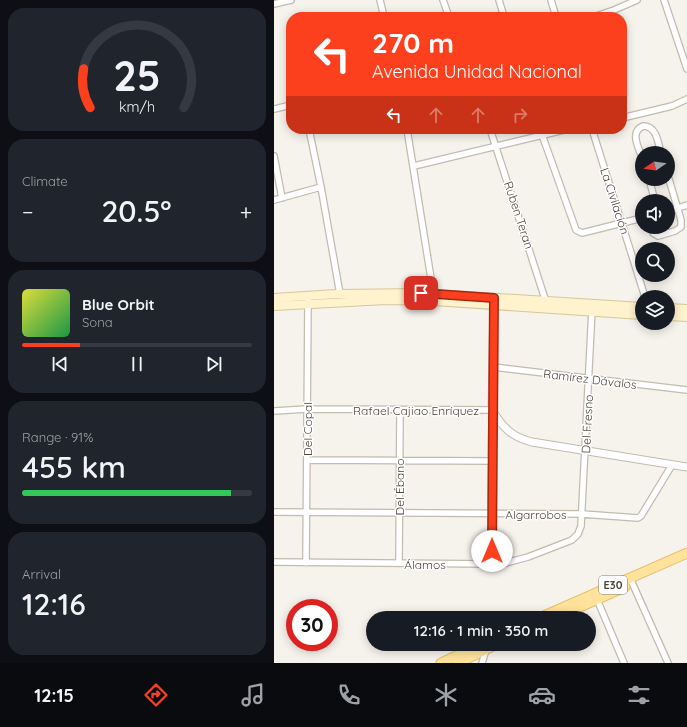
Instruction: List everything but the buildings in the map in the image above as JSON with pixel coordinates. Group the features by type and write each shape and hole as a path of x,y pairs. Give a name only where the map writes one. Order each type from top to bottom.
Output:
{"main road":[{"path":"274,306 340,294 434,298 592,308 635,307"},
{"path":"274,298 308,300 386,300 434,298"},
{"path":"494,302 546,302 635,314"},
{"path":"675,308 687,309"},
{"path":"675,316 687,317"},
{"name":"E30","path":"632,581 687,553"},
{"name":"E30","path":"557,611 687,559"},
{"name":"E30","path":"568,611 596,596"},
{"path":"441,663 473,651"},
{"path":"458,663 478,651"}],"street":[{"path":"274,4 291,0"},
{"path":"380,0 383,12"},
{"path":"442,0 447,12"},
{"path":"499,0 503,12"},
{"path":"551,0 555,12"},
{"path":"608,12 637,0"},
{"path":"664,0 687,69"},
{"path":"627,117 672,106 687,99"},
{"path":"274,109 286,106"},
{"path":"638,146 635,136 637,131 643,126 653,130 659,146"},
{"path":"310,134 340,294"},
{"path":"408,134 434,298"},
{"name":"Ruben Teran","path":"492,134 546,302"},
{"path":"414,166 496,146 535,134"},
{"path":"542,134 576,230 582,233 635,219"},
{"name":"La Civilación","path":"594,134 643,290"},
{"path":"274,156 282,198"},
{"path":"671,186 681,227 675,231"},
{"path":"274,200 321,187"},
{"path":"677,208 687,205"},
{"path":"655,234 658,236 665,234"},
{"name":"Del Copal","path":"306,563 308,300"},
{"path":"492,564 494,302"},
{"name":"Del Fresno","path":"572,540 580,530 582,514 592,308"},
{"name":"Ramírez Dávalos","path":"494,367 687,390"},
{"name":"Rafael Cajiao Enríquez","path":"274,412 307,409 492,410 500,424 514,436 532,442 687,467"},
{"name":"Del Ébano","path":"399,563 400,410"},
{"path":"307,460 492,461"},
{"name":"Algarrobos","path":"274,512 582,514 638,518 642,516 672,465"},
{"name":"Álamos","path":"274,562 492,564 528,557 572,540"},
{"path":"632,581 668,663"},
{"path":"596,596 624,663"},
{"path":"482,663 484,651"}],"route":[{"path":"421,293 494,298 492,551"}]}
